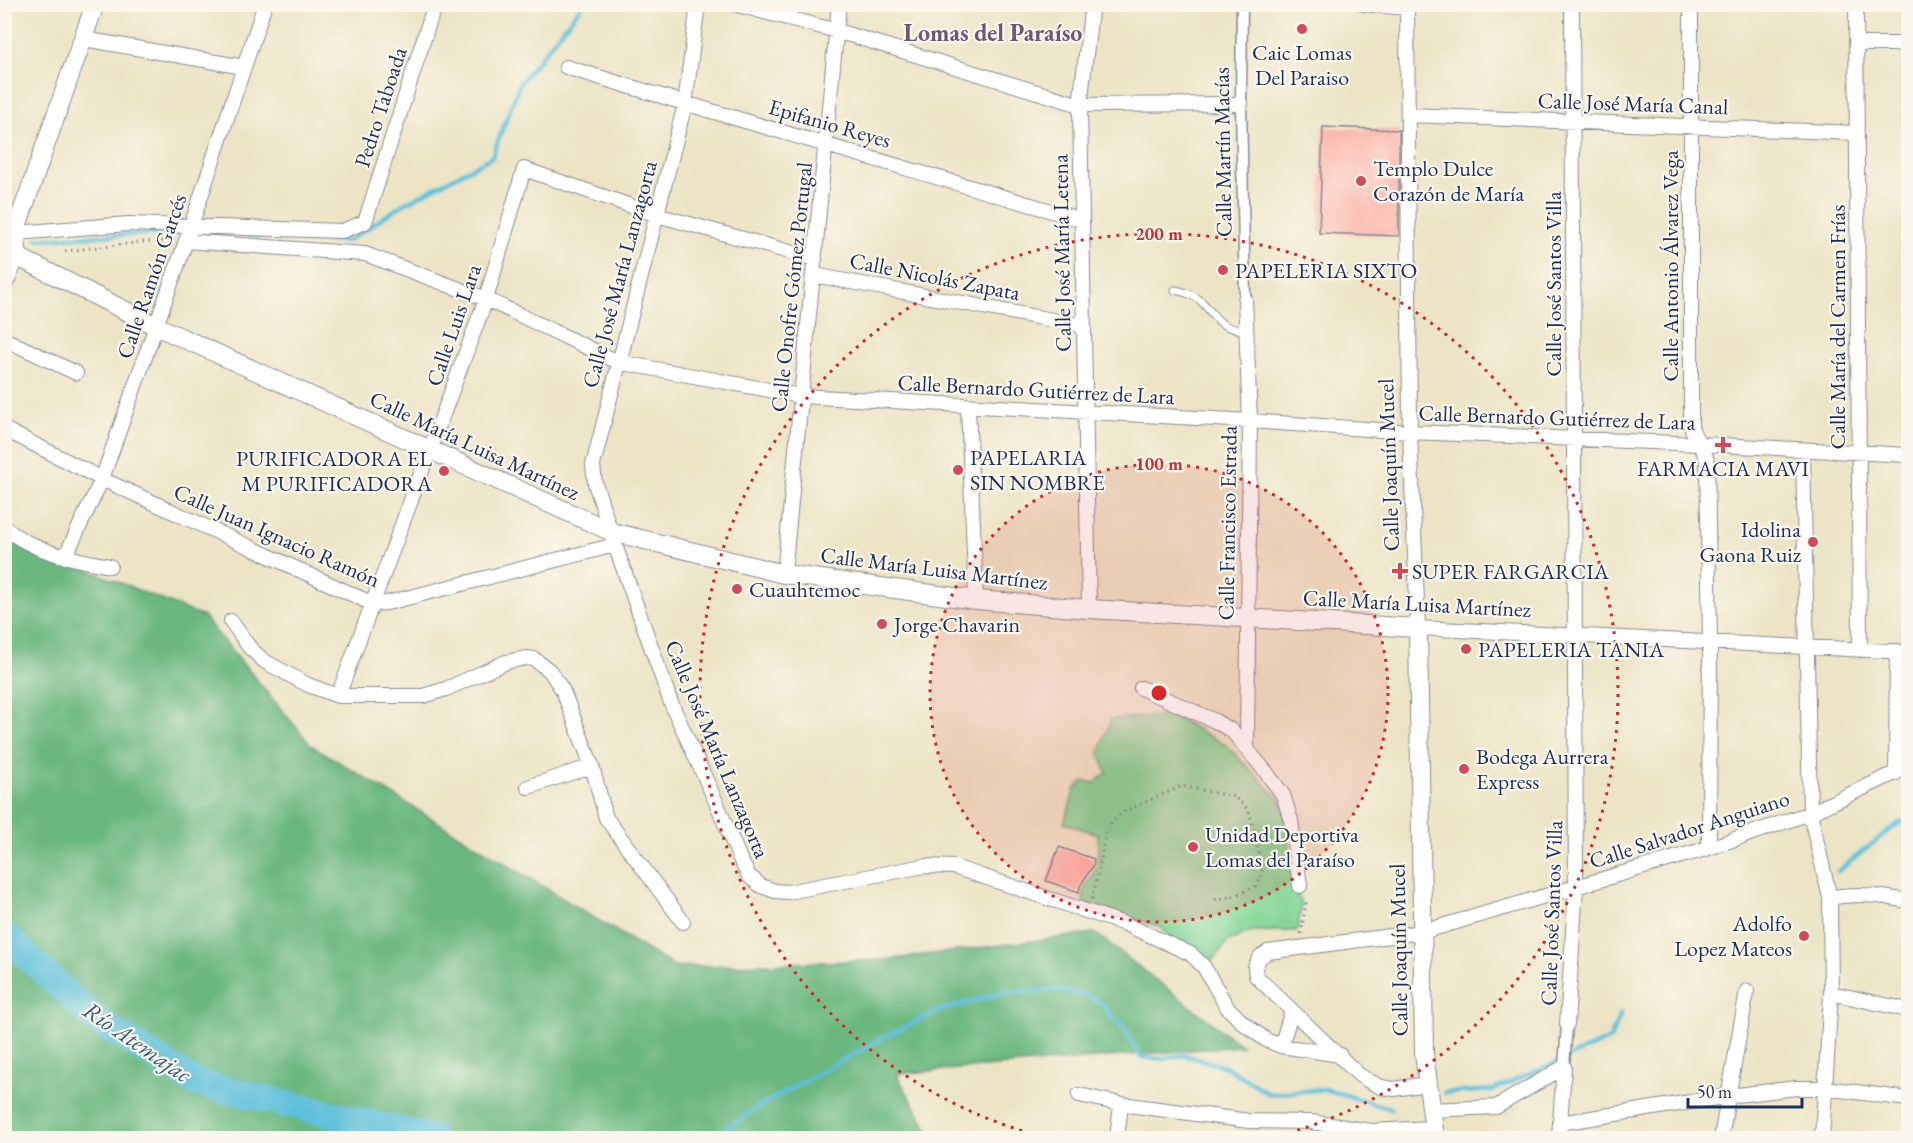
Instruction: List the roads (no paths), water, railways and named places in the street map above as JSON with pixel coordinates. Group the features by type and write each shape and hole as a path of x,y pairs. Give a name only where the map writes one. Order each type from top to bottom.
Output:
{"street":[{"path":"4,288 18,257 10,233 84,39 95,4"},
{"name":"Calle Ramón Garcés","path":"65,557 102,479 192,225 265,4"},
{"name":"Pedro Taboada","path":"192,225 342,231 365,222 435,4"},
{"name":"Calle José María Lanzagorta","path":"698,4 685,104 593,465 595,483 671,703 749,876 761,886 775,891 788,892 924,866 954,867 1125,924 1191,954 1204,967 1223,1001 1234,1015 1266,1040 1281,1046 1340,1055"},
{"path":"734,4 837,31 1080,105 1241,104"},
{"name":"Calle Onofre Gómez Portugal","path":"784,574 839,4"},
{"name":"Calle José María Letena","path":"1089,609 1080,105 1092,4"},
{"name":"Calle Martín Macías","path":"1242,4 1241,104 1245,299"},
{"path":"1363,4 1407,6"},
{"name":"Calle José Santos Villa","path":"1559,1138 1576,887 1572,4"},
{"name":"Calle Antonio Álvarez Vega","path":"1691,4 1691,426 1707,460 1710,642 1709,848"},
{"name":"Calle María del Carmen Frías","path":"1857,4 1860,650"},
{"name":"Calle Joaquín Mucel","path":"1407,6 1410,432 1418,628 1424,1053 1433,1125"},
{"path":"84,39 244,67"},
{"path":"1857,44 1908,44"},
{"name":"Epifanio Reyes","path":"566,67 1082,220"},
{"name":"Calle José María Canal","path":"1408,115 1857,133"},
{"name":"Calle Luis Lara","path":"338,696 486,299 524,169 657,215"},
{"path":"657,215 815,259"},
{"path":"10,233 128,224 192,225"},
{"name":"Calle Bernardo Gutiérrez de Lara","path":"186,241 365,254 486,299 618,362 801,396 1410,432 1908,455"},
{"name":"Calle María Luisa Martínez","path":"18,257 156,326 430,450 614,539 784,574 976,600 1089,609 1418,628 1903,652"},
{"name":"Calle Nicolás Zapata","path":"814,274 1084,326"},
{"name":"Calle Francisco Estrada","path":"1245,299 1250,421 1246,749"},
{"path":"4,339 76,372"},
{"path":"968,407 976,600"},
{"name":"Calle Juan Ignacio Ramón","path":"4,429 102,479 373,604 387,603 614,539"},
{"name":"Calle María del Carmen Frías","path":"1803,450 1810,813 1830,898 1831,993 1822,1138"},
{"path":"4,527 26,541 65,557 110,566"},
{"path":"231,621 249,647 264,661 308,685 338,696 423,696 446,689 506,662 534,658 550,671 563,691 592,766 606,818 683,922"},
{"path":"1902,770 1903,652"},
{"path":"1141,688 1232,731 1283,795 1291,820 1300,886"},
{"path":"528,787 592,766"},
{"name":"Calle Salvador Anguiano","path":"1292,1011 1257,976 1255,967 1260,957 1268,952 1422,932 1709,848 1810,813 1902,770"},
{"path":"1830,898 1866,894 1908,901"},
{"path":"1721,1138 1747,991"},
{"path":"1831,993 1908,1010"},
{"path":"1281,1046 1292,1011 1359,1075 1381,1087 1394,1089 1427,1084"},
{"path":"1331,1138 1371,1131 1433,1125 1496,1107 1564,1067"},
{"path":"1560,1123 1728,1096 1797,1088 1826,1088 1908,1099"},
{"path":"1079,1095 1121,1104 1249,1121 1311,1122 1371,1131"},
{"path":"1117,1138 1121,1104"}],"lane":[{"path":"1175,290 1190,294 1200,301 1216,321 1233,329 1246,330"}],"waterway":[{"path":"249,235 348,241 402,205 492,157 520,83 580,8"},
{"path":"37,239 183,232"},
{"path":"1838,871 1900,822 1908,823"},
{"name":"Río Atemajac","path":"4,935 97,1021 196,1083 433,1138"},
{"path":"715,1138 764,1104 884,1037 939,1011 1006,992 1057,990 1085,995 1104,1004 1109,1015 1120,1022 1141,1057 1160,1059 1184,1055 1226,1067 1269,1094 1325,1089 1392,1109"},
{"path":"1445,1093 1493,1090 1610,1039 1621,1013"}],"place":[{"name":"Caic Lomas Del Paraiso","path":"1302,29"},
{"name":"Templo Dulce Corazón de María","path":"1361,181"},
{"name":"PAPELERIA SIXTO","path":"1223,270"},
{"name":"FARMACIA MAVI","path":"1723,445"},
{"name":"PAPELARIA SIN NOMBRE","path":"958,470"},
{"name":"PURIFICADORA EL M PURIFICADORA","path":"444,471"},
{"name":"Idolina Gaona Ruiz","path":"1813,542"},
{"name":"SUPER FARGARCIA","path":"1400,571"},
{"name":"Cuauhtemoc","path":"737,589"},
{"name":"Jorge Chavarin","path":"882,624"},
{"name":"PAPELERIA TANIA","path":"1466,649"},
{"name":"Bodega Aurrera Express","path":"1464,769"},
{"name":"Unidad Deportiva Lomas del Paraíso","path":"1193,847"},
{"name":"Adolfo Lopez Mateos","path":"1804,936"}],"district":[{"name":"Lomas del Paraíso","path":"993,33"}]}
